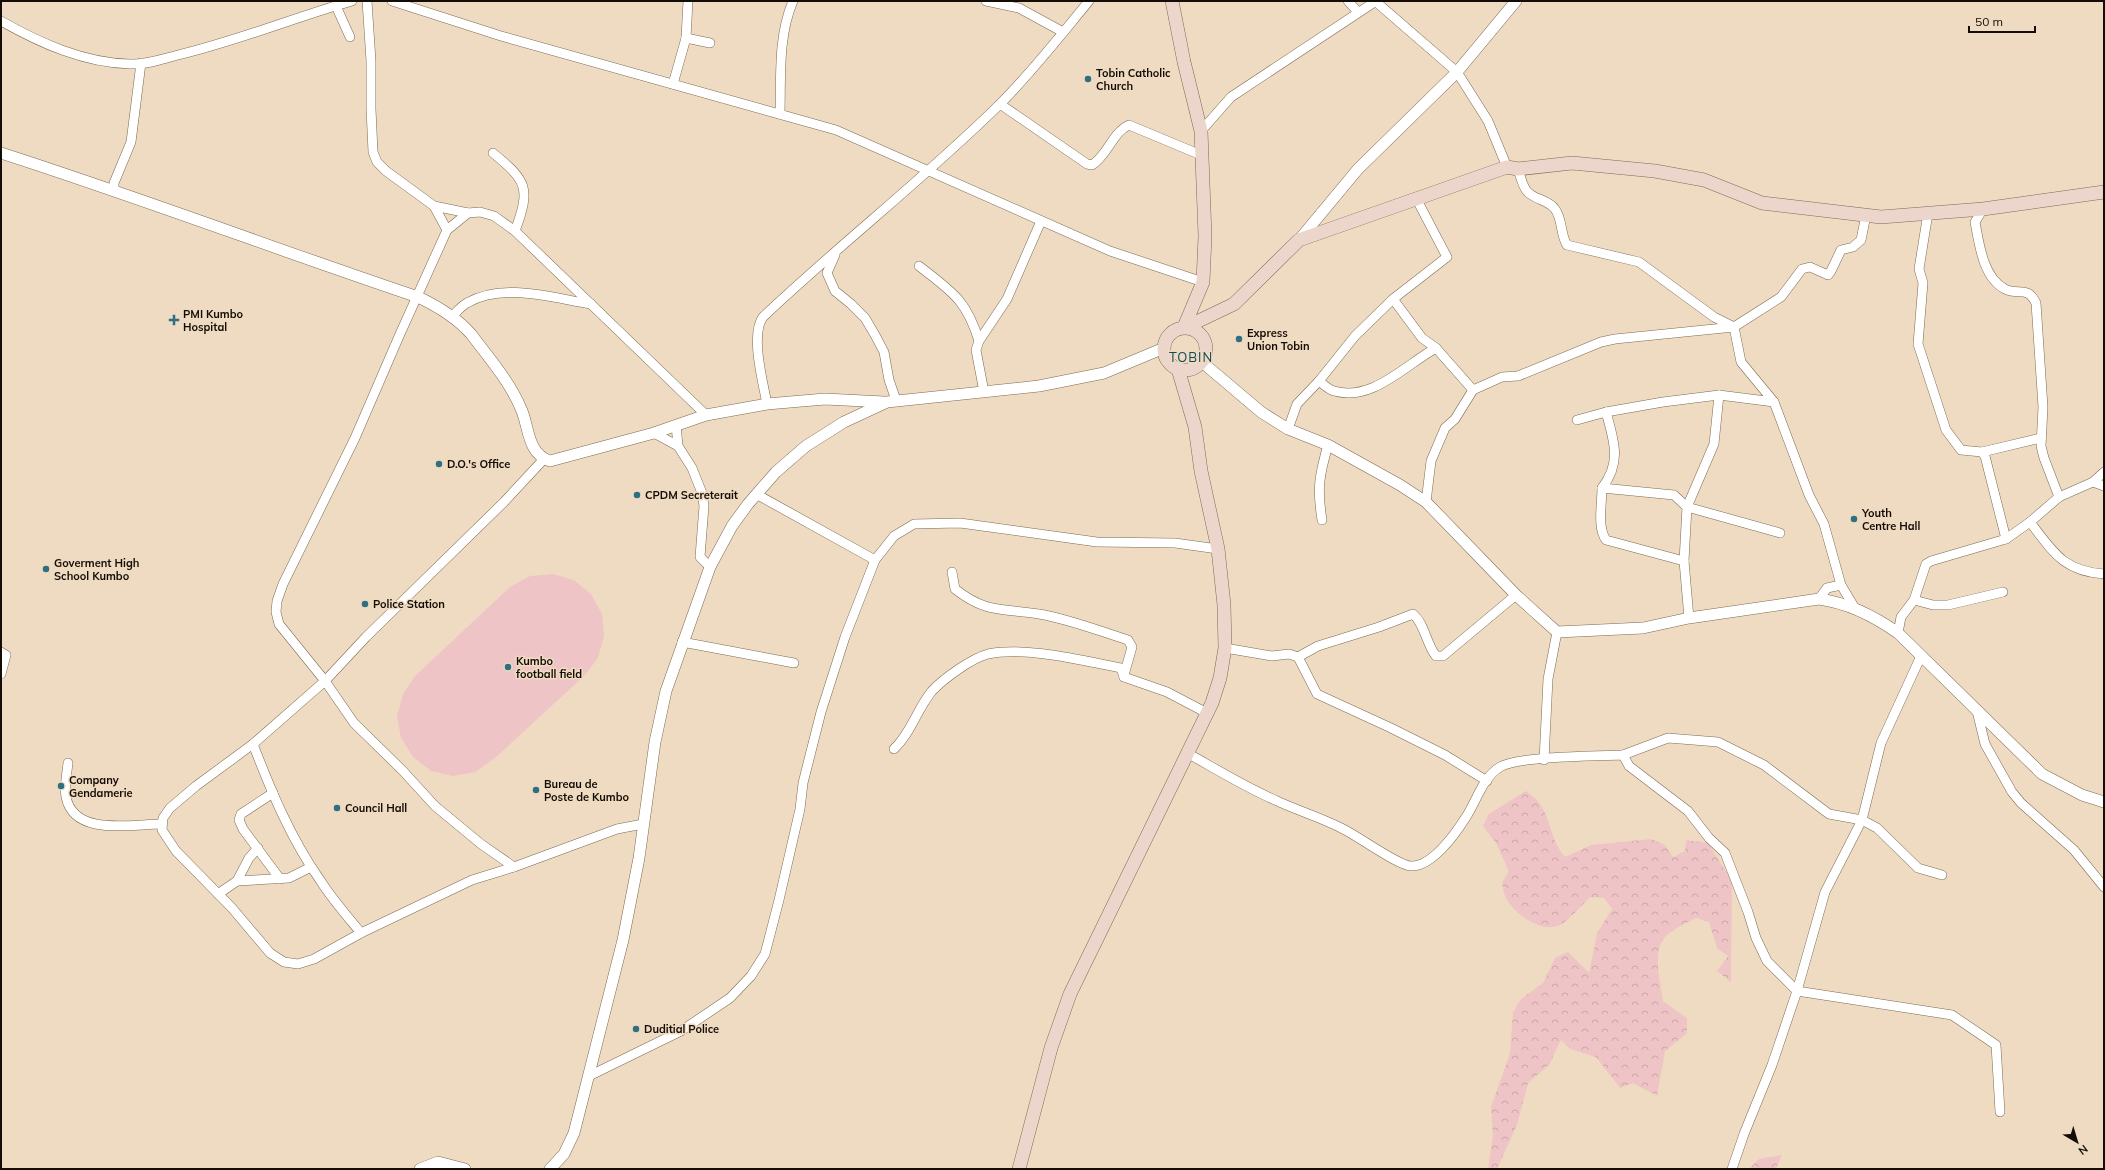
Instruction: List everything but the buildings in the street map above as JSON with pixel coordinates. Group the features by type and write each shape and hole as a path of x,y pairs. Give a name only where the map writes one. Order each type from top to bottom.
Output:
{"main road":[{"path":"1172,1 1184,62 1201,131 1205,236 1203,282 1185,327"},
{"path":"1019,1169 1051,1048 1070,994 1207,713 1220,678 1225,648 1224,605 1218,549 1201,472 1195,427 1178,369 1168,361 1164,348 1170,334 1234,304 1299,240 1513,168 1572,163 1655,171 1704,180 1762,203 1881,217 1983,209 2104,192"},
{"path":"1178,369 1191,369 1202,362 1207,352 1205,340 1198,331 1185,327"}],"street":[{"path":"1,22 33,39 86,58 112,63 141,63 219,45 352,1"},
{"path":"367,1 371,61 373,152 378,162 386,171 434,206 468,213 480,212 494,216 515,230 706,415"},
{"path":"673,84 686,38 688,1"},
{"path":"780,114 782,45 786,18 793,1"},
{"path":"986,1 1019,8 1063,32"},
{"path":"767,404 761,374 757,332 758,324 789,293 929,171 1000,104 1045,55 1089,1"},
{"path":"1348,1 1358,12"},
{"path":"1201,131 1232,97 1375,1 1457,72 1488,121 1526,189 1531,195 1555,208 1567,245 1639,262 1714,317 1734,327"},
{"path":"1299,240 1358,169 1457,72 1516,1"},
{"path":"396,2 501,36 836,130 1110,251 1203,282"},
{"path":"336,6 350,37"},
{"path":"686,38 710,43"},
{"path":"114,190 114,183 131,142 141,63"},
{"path":"1000,104 1087,164 1092,165 1098,162 1119,133 1129,125 1201,155"},
{"path":"1,153 114,190 305,259 418,297 433,304 471,334 505,380 522,411 533,448 544,459 557,460 654,433 706,415 767,404 825,399 892,401 1038,386 1104,374 1164,348"},
{"path":"493,153 513,169 521,179 525,194 515,230"},
{"path":"1288,429 1297,404 1319,381 1355,336 1393,299 1446,258 1417,200"},
{"path":"434,206 447,230"},
{"path":"1983,209 1975,222 1981,249 1989,271 2003,288 2012,292 2027,292 2032,296 2036,303 2043,407 2041,438 2044,458 2059,497"},
{"path":"468,213 447,230 355,438 283,584 277,601 279,624 325,681 354,723 403,771 435,806 470,835 514,867"},
{"path":"1928,213 1919,269 1923,283 1918,344 1946,430 1961,450 1982,452 2041,438"},
{"path":"1426,502 1431,461 1445,428 1455,420 1473,390 1502,377 1518,376 1601,342 1615,339 1734,327 1780,297 1802,269 1810,267 1828,274 1832,271 1841,250 1853,247 1861,240 1866,215"},
{"path":"984,392 976,350 979,341 1007,299 1041,221"},
{"path":"835,254 827,273 835,291 865,318 884,352 892,401"},
{"path":"919,266 955,294 973,324 979,341"},
{"path":"451,317 465,304 487,295 520,293 590,304"},
{"path":"1393,299 1422,338 1436,348 1473,390"},
{"path":"1734,327 1741,362 1774,402 1810,495 1824,524 1840,585 1856,610"},
{"path":"1319,381 1333,391 1347,393 1360,392 1377,386 1436,348"},
{"path":"1202,362 1261,412 1288,429 1328,445 1400,485 1426,502 1516,595 1557,632 1643,628 1689,618 1819,599 1839,602 1878,619 1898,633 2042,774 2082,795 2104,802"},
{"path":"1577,420 1606,412 1663,402 1719,395 1774,402"},
{"path":"1689,618 1684,561 1687,507 1714,444 1719,395"},
{"path":"550,1169 564,1154 574,1133 623,940 640,858 643,824 655,742 666,691 682,642 710,567 732,526 756,494 776,472 806,446 844,422 892,401"},
{"path":"1606,412 1616,455 1610,478 1602,488 1602,534 1606,540 1684,561"},
{"path":"676,425 678,446 692,468 702,493 704,506 700,557 710,567"},
{"path":"654,433 678,446"},
{"path":"1322,520 1318,486 1320,472 1328,445"},
{"path":"1982,452 1985,456 2006,539"},
{"path":"544,459 499,507 366,637 325,681 253,744 196,786 170,808 162,824 166,837 176,851 218,894 270,953 284,962 298,964 314,959 361,933 472,880 514,867 612,830 643,824"},
{"path":"1898,633 1901,617 1914,600 1924,568 1931,561 2006,539 2030,522 2059,497 2093,482 2104,472"},
{"path":"2093,482 2104,486"},
{"path":"1602,488 1674,495 1687,507 1780,534"},
{"path":"756,494 876,560"},
{"path":"589,1076 681,1031 730,998 751,976 765,954 800,809 803,783 821,712 845,637 876,560 894,536 914,524 924,522 960,523 1097,542 1175,543 1218,549"},
{"path":"2030,522 2058,557 2070,567 2088,573 2104,574"},
{"path":"952,572 955,589 966,597 985,607 1002,611 1039,614 1128,640 1132,647 1124,677"},
{"path":"1819,599 1827,588 1840,585"},
{"path":"1914,600 1933,605 1948,605 2003,592"},
{"path":"1298,657 1318,646 1379,627 1413,614 1418,618 1432,651 1436,656 1443,656 1516,595"},
{"path":"1544,760 1548,679 1557,632"},
{"path":"682,642 794,663"},
{"path":"1225,648 1272,656 1289,654 1298,657 1317,694 1445,754 1487,781"},
{"path":"1,652 6,655 1,674"},
{"path":"894,749 902,741 920,707 933,690 941,682 987,654 1011,652 1088,661 1122,668 1124,677"},
{"path":"1732,1169 1744,1134 1772,1065 1797,992 1825,892 1862,820 1881,743 1920,656"},
{"path":"1124,677 1167,692 1207,713"},
{"path":"1977,711 1985,744 2012,792 2021,803 2074,850 2104,888"},
{"path":"1187,753 1275,800 1346,830 1388,855 1411,866 1426,862 1438,853 1466,818 1487,781 1499,768 1512,763 1623,755 1668,738 1718,742 1764,765 1829,814 1862,820 1877,828 1918,868 1942,875"},
{"path":"253,744 272,793 311,867 361,933"},
{"path":"1623,755 1629,766 1688,811 1709,838 1726,853 1746,905 1756,938 1767,961 1797,992 1952,1015 1996,1045 2000,1112"},
{"path":"68,763 66,796 72,811 78,817 95,824 105,826 162,824"},
{"path":"272,793 241,814 239,820 243,829 280,879"},
{"path":"218,894 237,881 249,858 258,848"},
{"path":"237,881 289,878 311,867"},
{"path":"420,1169 438,1162 465,1169"}],"green space":[{"name":"Kumbo football field","path":"553,574 574,580 591,594 602,614 604,636 598,658 584,676 494,759 475,772 453,776 431,771 413,757 401,738 397,716 403,694 415,676 510,587 530,576"},
{"path":"1526,791 1541,805 1559,848 1565,857 1591,845 1651,839 1665,845 1673,857 1685,851 1686,840 1708,843 1732,881 1731,982 1717,971 1728,956 1717,948 1709,922 1696,918 1665,937 1659,947 1658,955 1658,971 1663,1001 1687,1018 1687,1033 1665,1051 1657,1096 1633,1083 1620,1088 1596,1057 1570,1049 1561,1040 1549,1065 1528,1083 1517,1125 1497,1169 1488,1169 1493,1135 1491,1107 1510,1053 1513,1012 1521,999 1543,983 1555,958 1568,952 1589,973 1597,933 1612,909 1604,898 1590,897 1564,923 1553,927 1545,927 1529,921 1510,904 1505,896 1502,883 1509,871 1496,843 1483,826 1489,814"},
{"path":"1782,1155 1776,1169 1749,1169 1759,1159"}],"place":[{"name":"Tobin Catholic Church","path":"1088,79"},
{"name":"PMI Kumbo Hospital","path":"174,320"},
{"name":"Express Union Tobin","path":"1239,339"},
{"name":"D.O.'s Office","path":"439,464"},
{"name":"CPDM Secreterait","path":"637,495"},
{"name":"Youth Centre Hall","path":"1854,519"},
{"name":"Goverment High School Kumbo","path":"46,569"},
{"name":"Police Station","path":"365,604"},
{"name":"Kumbo football field","path":"508,667"},
{"name":"Company Gendamerie","path":"61,786"},
{"name":"Bureau de Poste de Kumbo","path":"536,790"},
{"name":"Council Hall","path":"337,808"},
{"name":"Duditial Police","path":"636,1029"}],"district":[{"name":"TOBIN","path":"1191,357"}]}
